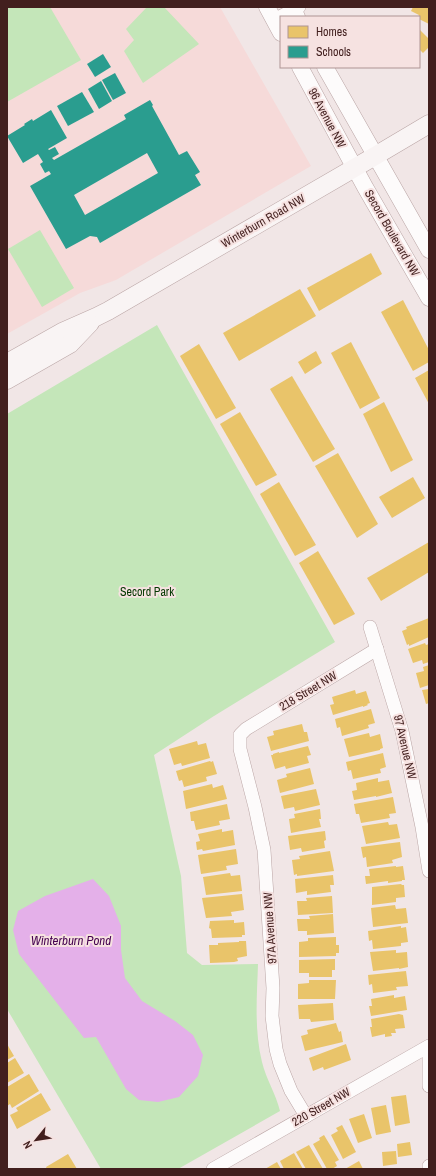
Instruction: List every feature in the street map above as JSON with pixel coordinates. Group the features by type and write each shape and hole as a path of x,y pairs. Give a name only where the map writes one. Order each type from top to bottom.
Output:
{"main road":[{"name":"Winterburn Road NW","path":"7,363 62,332 96,317 429,124"},
{"name":"Winterburn Road NW","path":"7,380 70,344 96,317"}],"street":[{"path":"282,16 295,10"},
{"name":"96 Avenue NW","path":"301,68 354,168"},
{"name":"96 Avenue NW","path":"326,68 375,156"},
{"name":"Secord Boulevard NW","path":"375,156 429,250"},
{"name":"Secord Boulevard NW","path":"354,168 429,298"},
{"name":"97 Avenue NW","path":"370,627 404,739 422,827 429,871"},
{"name":"218 Street NW","path":"240,735 246,729 377,649"},
{"name":"97A Avenue NW","path":"240,735 240,749 264,850 270,919 273,988 272,1016 276,1049 280,1064 291,1091 306,1116"},
{"name":"220 Street NW","path":"213,1169 429,1046"},
{"path":"429,1058 429,1086"}],"shaded area":[{"path":"7,7 220,7 311,166 116,280 80,293 7,334"}],"green space":[{"path":"7,7 50,7 81,60 7,102"},
{"path":"147,7 164,7 199,44 143,83 124,51 134,40 126,29"},
{"path":"40,230 74,288 42,307 8,249"},
{"name":"Secord Park","path":"157,325 335,642 214,716 154,755 181,876 187,953 202,965 258,964 257,1013 259,1050 280,1111 178,1169 101,1169 7,1009 7,414"}],"water":[{"name":"Winterburn Pond","path":"93,879 109,896 121,926 121,950 125,978 142,1001 175,1021 193,1035 203,1055 198,1076 179,1097 158,1102 139,1100 126,1089 96,1037 84,1038 19,954 13,930 18,911 45,896"}],"building: Homes":[{"path":"413,7 429,7 429,24 420,20 419,15 411,11"},
{"path":"420,30 429,39 429,47 423,53 420,50"},
{"path":"371,253 382,274 319,311 307,288"},
{"path":"300,289 316,316 239,361 223,333"},
{"path":"403,300 429,350 429,362 413,371 381,312"},
{"path":"351,342 380,398 360,409 331,353"},
{"path":"199,344 236,408 216,419 180,356"},
{"path":"316,351 322,363 305,374 298,362"},
{"path":"429,370 429,404 415,378"},
{"path":"292,376 335,449 313,462 270,389"},
{"path":"384,402 413,460 391,472 363,414"},
{"path":"240,412 277,475 256,486 220,424"},
{"path":"338,453 378,524 357,538 315,466"},
{"path":"413,477 425,498 392,518 379,497"},
{"path":"279,482 316,545 295,556 260,494"},
{"path":"429,542 429,572 381,601 367,578"},
{"path":"318,551 355,614 334,625 299,563"},
{"path":"429,618 429,637 409,646 409,644 407,645 402,631 407,629 406,627"},
{"path":"425,643 426,645 429,644 429,662 423,664 422,660 413,663 408,649"},
{"path":"429,665 429,685 420,688 416,673 424,671 423,667"},
{"path":"429,689 429,703 426,704 422,690"},
{"path":"355,690 356,694 366,691 370,703 363,707 333,715 330,705 334,704 332,697"},
{"path":"371,709 375,723 368,725 369,728 342,736 340,727 337,728 335,719"},
{"path":"302,724 304,732 307,732 309,741 271,751 267,737 274,735 273,731"},
{"path":"369,733 370,737 380,734 383,748 349,757 344,739"},
{"path":"197,741 198,745 206,743 210,758 182,766 181,763 174,765 169,749"},
{"path":"308,746 311,755 307,756 309,763 286,769 285,766 275,769 271,755"},
{"path":"383,753 386,767 380,769 381,773 353,779 351,770 348,771 346,762"},
{"path":"213,761 217,774 206,777 207,781 184,787 182,780 179,781 176,771"},
{"path":"310,768 314,784 280,793 277,780 287,777 286,774"},
{"path":"378,778 378,782 389,780 392,793 354,800 352,791 357,790 356,783"},
{"path":"212,784 213,788 223,785 227,799 186,809 183,791"},
{"path":"316,789 320,805 295,811 294,807 284,809 281,796"},
{"path":"393,797 396,813 389,814 390,818 361,823 359,814 356,814 354,804"},
{"path":"227,804 230,819 219,821 220,825 196,830 194,821 191,821 190,812"},
{"path":"320,809 321,819 319,819 321,827 291,833 289,819 295,818 294,814"},
{"path":"388,822 389,825 397,824 400,838 366,844 362,826"},
{"path":"222,829 222,832 233,830 235,845 203,851 202,849 197,850 196,842 200,841 198,834"},
{"path":"325,831 325,848 302,852 301,848 290,850 288,836"},
{"path":"400,842 402,857 392,860 393,863 367,867 366,857 363,858 361,847"},
{"path":"236,849 238,864 226,866 227,870 201,874 198,855"},
{"path":"330,851 334,871 297,876 297,874 294,875 292,860 300,859 299,856"},
{"path":"403,866 405,880 388,883 388,881 366,884 365,876 370,876 369,869"},
{"path":"230,873 231,876 240,875 242,891 206,895 203,877"},
{"path":"333,875 334,885 330,885 331,892 307,895 307,891 296,893 295,879"},
{"path":"404,885 405,897 396,898 396,902 372,905 372,887"},
{"path":"242,894 244,910 231,912 232,916 206,918 202,898"},
{"path":"332,896 333,913 298,915 297,901 307,901 306,898"},
{"path":"395,905 396,909 406,908 408,923 373,927 371,908"},
{"path":"333,914 334,933 307,935 307,931 298,931 297,919 310,919 309,916"},
{"path":"234,920 234,923 244,922 245,935 242,935 242,937 212,938 211,929 209,928 210,921"},
{"path":"401,926 401,928 406,927 408,942 401,943 401,946 373,949 372,940 369,941 368,931"},
{"path":"336,937 336,945 339,945 339,953 336,953 336,956 299,957 299,942 308,941 308,938"},
{"path":"246,941 247,956 237,958 238,961 234,962 210,963 209,945"},
{"path":"396,950 396,953 407,952 408,967 373,971 370,952"},
{"path":"335,959 335,970 332,970 332,977 309,977 309,973 299,973 299,960"},
{"path":"406,971 408,986 396,987 397,990 373,993 372,984 369,985 368,975"},
{"path":"309,980 336,980 335,999 298,999 298,984 309,983"},
{"path":"394,995 394,998 405,996 407,1010 371,1016 369,1006 372,1006 371,999"},
{"path":"333,1003 334,1020 311,1022 310,1019 299,1019 298,1005"},
{"path":"399,1014 403,1015 405,1028 395,1029 396,1033 391,1033 392,1036 385,1037 385,1034 372,1037 370,1027 372,1027 371,1019"},
{"path":"336,1023 339,1032 341,1031 343,1042 305,1051 301,1036 308,1034 307,1030"},
{"path":"7,1044 14,1056 7,1060"},
{"path":"346,1044 351,1060 324,1070 323,1067 313,1071 309,1058"},
{"path":"15,1058 24,1073 7,1083 7,1063"},
{"path":"29,1074 39,1091 12,1108 10,1104 7,1106 7,1087"},
{"path":"41,1093 51,1110 17,1129 10,1115 18,1111 16,1108"},
{"path":"406,1095 410,1123 395,1126 391,1097"},
{"path":"386,1105 391,1132 376,1135 371,1108"},
{"path":"364,1114 372,1138 358,1143 349,1119"},
{"path":"342,1125 356,1152 343,1159 331,1135 338,1131 336,1128"},
{"path":"324,1135 339,1160 335,1162 337,1166 332,1169 327,1169 313,1144 320,1140 319,1138"},
{"path":"410,1142 412,1155 398,1157 397,1144"},
{"path":"309,1145 323,1169 306,1169 296,1152"},
{"path":"396,1151 397,1164 383,1166 382,1152"},
{"path":"294,1153 303,1169 284,1169 280,1161"},
{"path":"68,1154 77,1169 47,1169 46,1167"},
{"path":"359,1161 363,1169 345,1169"},
{"path":"277,1162 281,1169 265,1169"}],"building: Schools":[{"path":"103,54 111,67 95,77 87,64"},
{"path":"115,73 126,93 113,100 102,80"},
{"path":"101,81 112,101 99,109 88,89"},
{"path":"82,92 94,112 68,126 57,106"},
{"path":"150,100 179,155 187,151 200,172 195,175 201,185 100,243 97,237 90,236 66,249 30,186 51,174 49,171 45,173 40,164 43,162 38,154 23,163 7,136 32,119 33,121 51,110 67,138 48,149 49,150 55,147 59,154 52,158 54,160 126,119 124,115","holes":["147,153 158,173 85,215 74,195"]}]}
